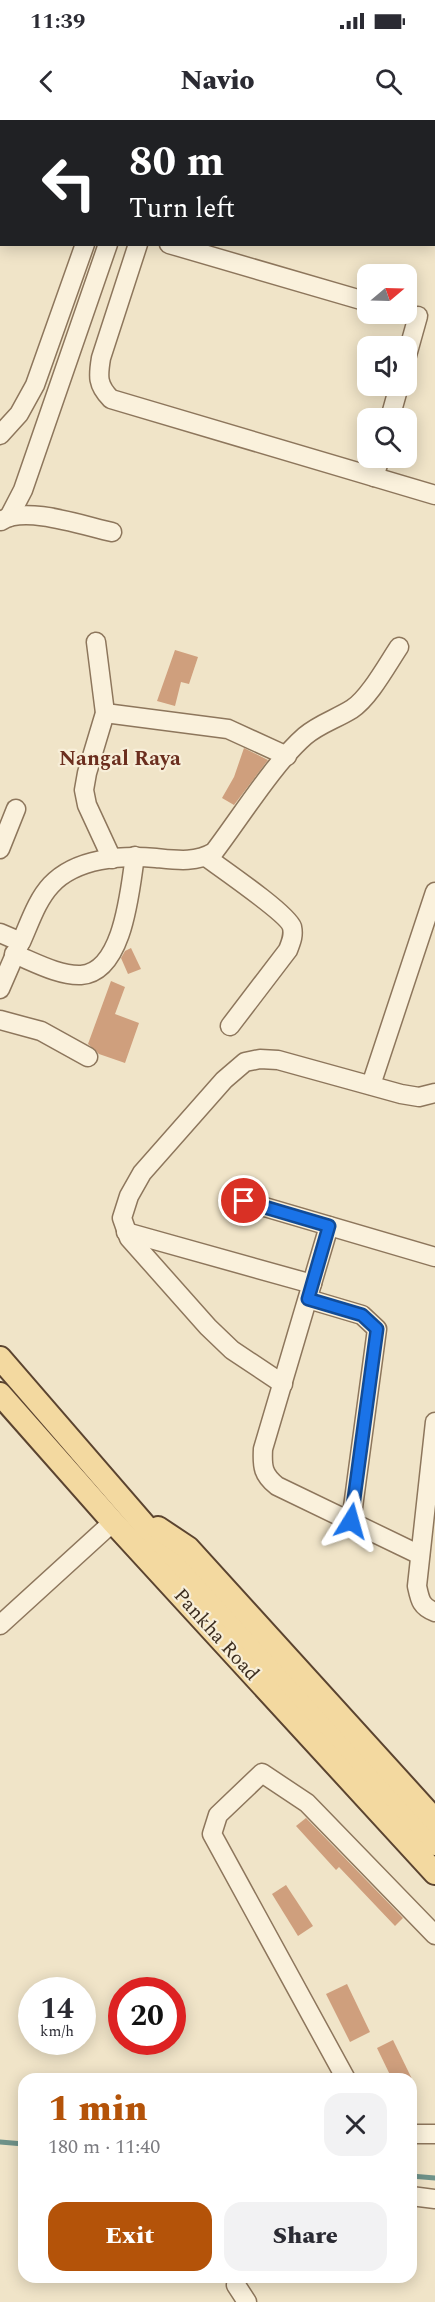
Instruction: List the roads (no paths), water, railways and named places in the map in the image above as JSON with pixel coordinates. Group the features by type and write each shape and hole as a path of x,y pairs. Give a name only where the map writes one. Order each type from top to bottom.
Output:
{"main road":[{"path":"0,1358 179,1565 435,1844"},
{"name":"Pankha Road","path":"0,1394 113,1522 435,1873"},
{"path":"137,1514 188,1548 435,1820"}],"street":[{"path":"0,435 19,414 35,385 84,246"},
{"path":"4,520 23,490 107,246"},
{"path":"137,246 101,358 98,377 102,390 111,399 435,495"},
{"path":"176,246 357,299"},
{"path":"414,336 420,317"},
{"path":"374,477 377,468"},
{"path":"4,520 26,514 112,532"},
{"path":"96,642 105,714 84,790 87,805 112,859"},
{"path":"0,988 34,910 51,885 65,873 81,866 112,859 135,856 175,860 206,857 214,852 304,737 325,721 352,709 361,702 399,647"},
{"path":"105,714 228,729 287,756"},
{"path":"0,849 16,809"},
{"path":"0,933 17,948 57,970 80,975 94,972 106,960 123,928 135,856"},
{"path":"206,857 281,914 292,925 293,937 288,950 230,1026"},
{"path":"371,1085 435,892"},
{"path":"0,1020 41,1032 88,1057"},
{"path":"283,1384 232,1350 208,1327 129,1238 122,1218 129,1196 142,1173 224,1080 245,1062 261,1059 278,1060 418,1097 435,1093"},
{"path":"244,1201 435,1257"},
{"path":"329,1226 263,1449 262,1467 266,1477 277,1486 420,1555"},
{"path":"126,1232 310,1292 362,1315 377,1329 351,1521"},
{"path":"435,1422 432,1484 417,1586 420,1602 426,1609 435,1612"},
{"path":"0,1625 113,1522"},
{"path":"343,2073 212,1834 218,1815 262,1773 306,1803 435,1935"},
{"path":"417,2134 435,2134"},
{"path":"417,2197 435,2199"},
{"path":"237,2283 247,2302"}],"waterway":[{"path":"0,2142 18,2144"},
{"path":"417,2176 435,2178"}],"district":[{"name":"Nangal Raya","path":"120,758"}]}
